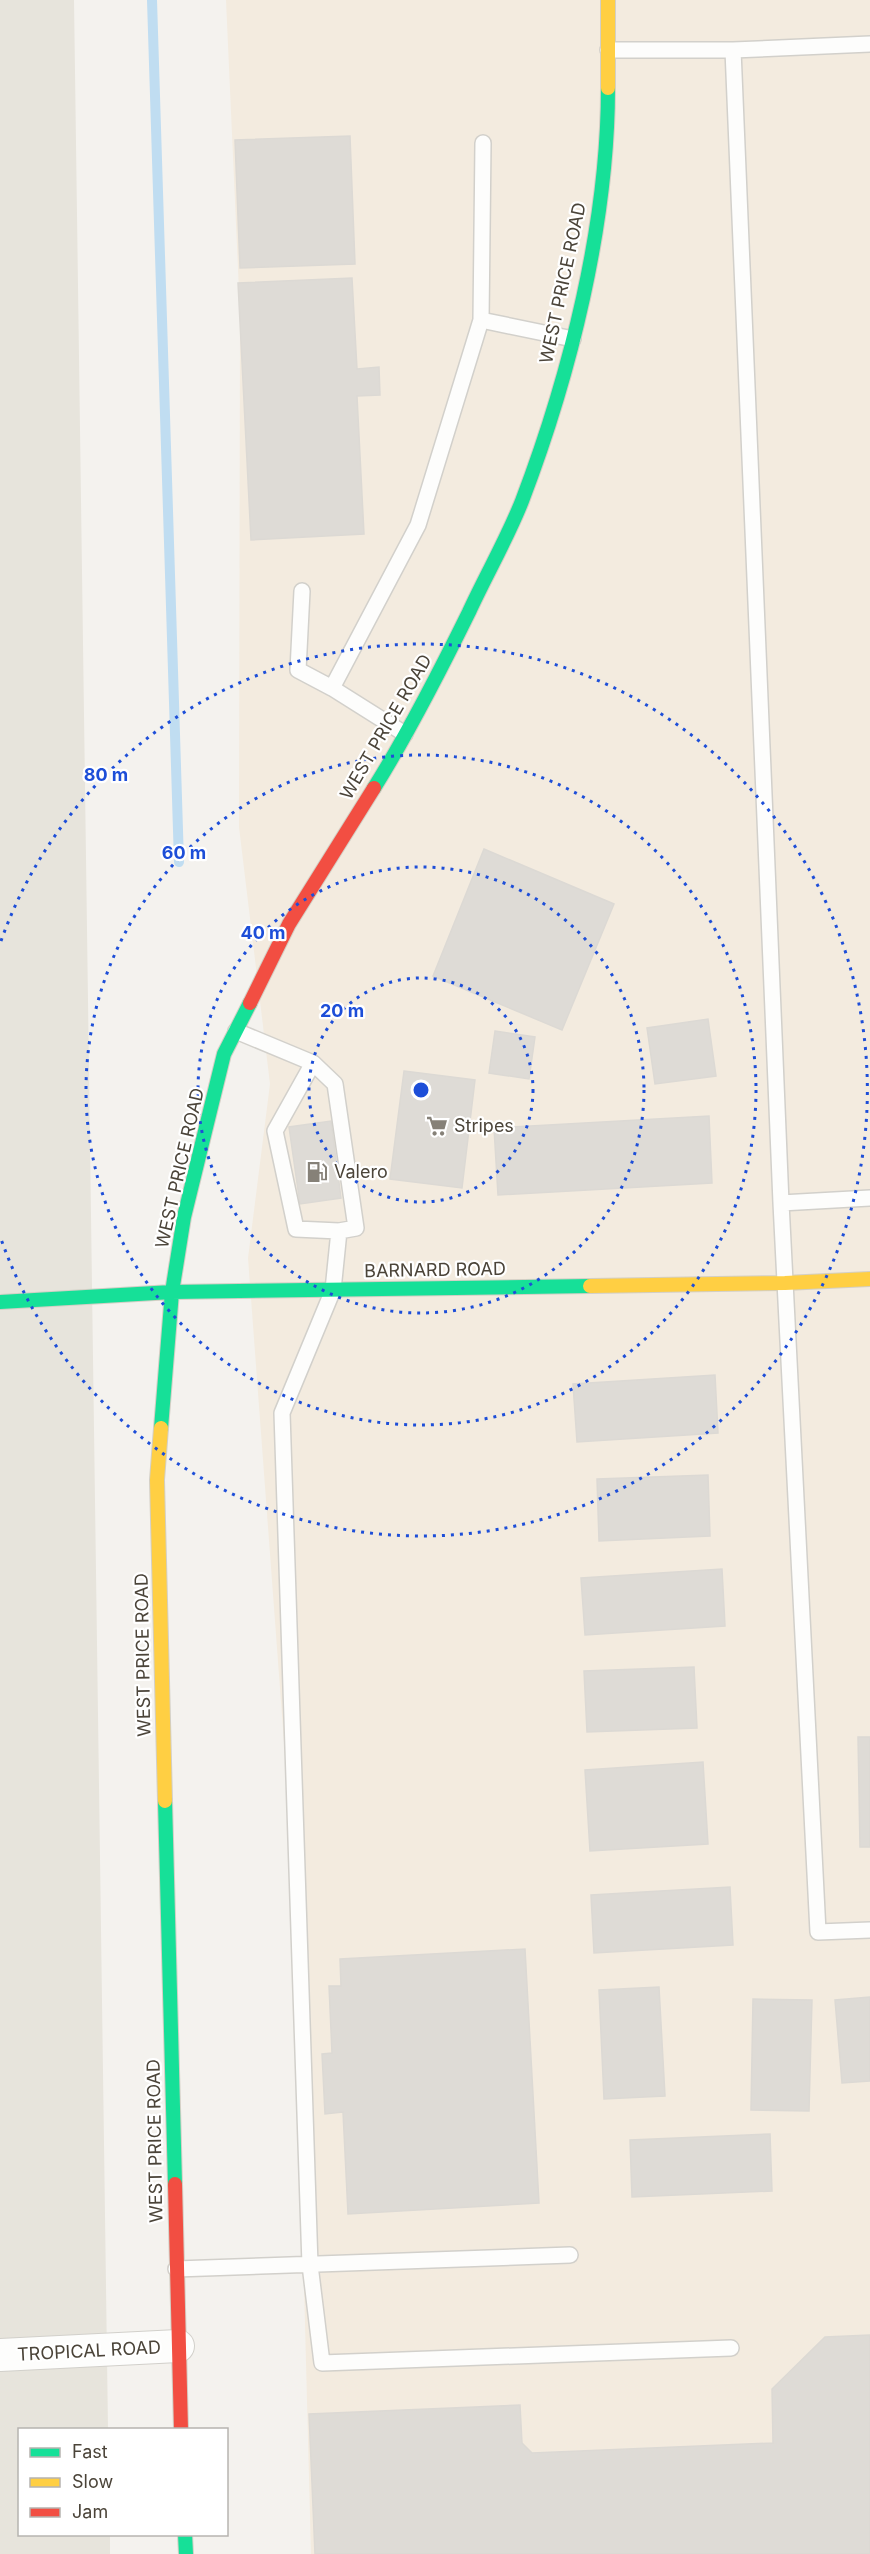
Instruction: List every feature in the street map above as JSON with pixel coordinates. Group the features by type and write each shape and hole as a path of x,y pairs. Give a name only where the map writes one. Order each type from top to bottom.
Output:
{"main road":[{"name":"WEST PRICE ROAD","path":"181,2428 157,1480 172,1292 189,1196 224,1054 289,924 405,734 453,644 521,503 552,416 573,339 590,260 603,178 608,94 608,0"},
{"name":"BARNARD ROAD","path":"0,1302 172,1292 785,1283 870,1279"},
{"path":"185,2536 186,2554"}],"street":[{"name":"TROPICAL ROAD","path":"0,2355 178,2346"}],"lane":[{"path":"608,50 733,51 870,44"},
{"path":"733,51 785,1283 818,1932 870,1930"},
{"path":"332,688 418,525 481,320 483,142"},
{"path":"481,320 573,339"},
{"path":"302,591 298,670 332,688 405,734"},
{"path":"236,1030 313,1063 335,1084 356,1228 339,1231 296,1228 275,1131 313,1063"},
{"path":"782,1203 870,1198"},
{"path":"339,1231 333,1290 282,1413 310,2265 322,2363 732,2348"},
{"path":"176,2270 570,2255"}],"shaded area":[{"path":"0,0 74,0 108,2428 18,2428 18,2536 110,2536 110,2554 0,2554"},
{"path":"226,0 870,0 870,2554 311,2554 293,1863 248,1258 270,1084 239,827 240,313"}],"building":[{"path":"350,136 355,264 240,268 235,140"},
{"path":"352,278 357,369 379,367 380,395 357,396 364,534 251,540 238,283"},
{"path":"484,849 614,904 562,1030 433,976"},
{"path":"708,1019 716,1076 655,1084 647,1028"},
{"path":"495,1031 535,1037 529,1079 489,1073"},
{"path":"404,1071 475,1080 462,1188 390,1179"},
{"path":"709,1116 712,1183 498,1195 494,1128"},
{"path":"331,1121 341,1198 300,1204 289,1127"},
{"path":"715,1375 718,1433 577,1442 573,1384"},
{"path":"708,1475 710,1536 599,1541 597,1479"},
{"path":"722,1569 725,1626 585,1635 581,1578"},
{"path":"694,1667 697,1728 587,1732 584,1671"},
{"path":"858,1737 870,1737 870,1847 860,1847"},
{"path":"703,1762 708,1844 590,1851 585,1770"},
{"path":"730,1887 733,1945 594,1953 591,1895"},
{"path":"525,1949 539,2203 348,2214 343,2112 325,2114 322,2054 332,2053 329,1986 341,1986 340,1959"},
{"path":"659,1987 665,2096 604,2099 599,1990"},
{"path":"870,1997 870,2081 842,2083 835,2000"},
{"path":"753,1999 812,2000 809,2111 751,2110"},
{"path":"770,2134 772,2191 632,2197 630,2140"},
{"path":"870,2335 870,2554 315,2554 309,2414 520,2405 522,2443 532,2453 773,2443 772,2389 825,2337"}],"waterway":[{"path":"152,0 179,862"}],"traffic: fast":[{"path":"374,788 447,657 522,501 539,453 556,402 583,298 601,192 608,88"},
{"path":"161,1428 172,1292 184,1217 224,1054 250,1003"},
{"path":"0,1302 172,1292 590,1286"},
{"path":"165,1801 175,2184"},
{"path":"185,2536 186,2554"}],"traffic: slow":[{"path":"608,0 608,88"},
{"path":"590,1286 785,1283 870,1279"},
{"path":"161,1428 157,1480 165,1801"}],"traffic: jam":[{"path":"250,1003 289,924 374,788"},
{"path":"175,2184 181,2428"}],"place":[{"name":"Stripes","path":"437,1126"},
{"name":"Valero","path":"317,1172"}]}
